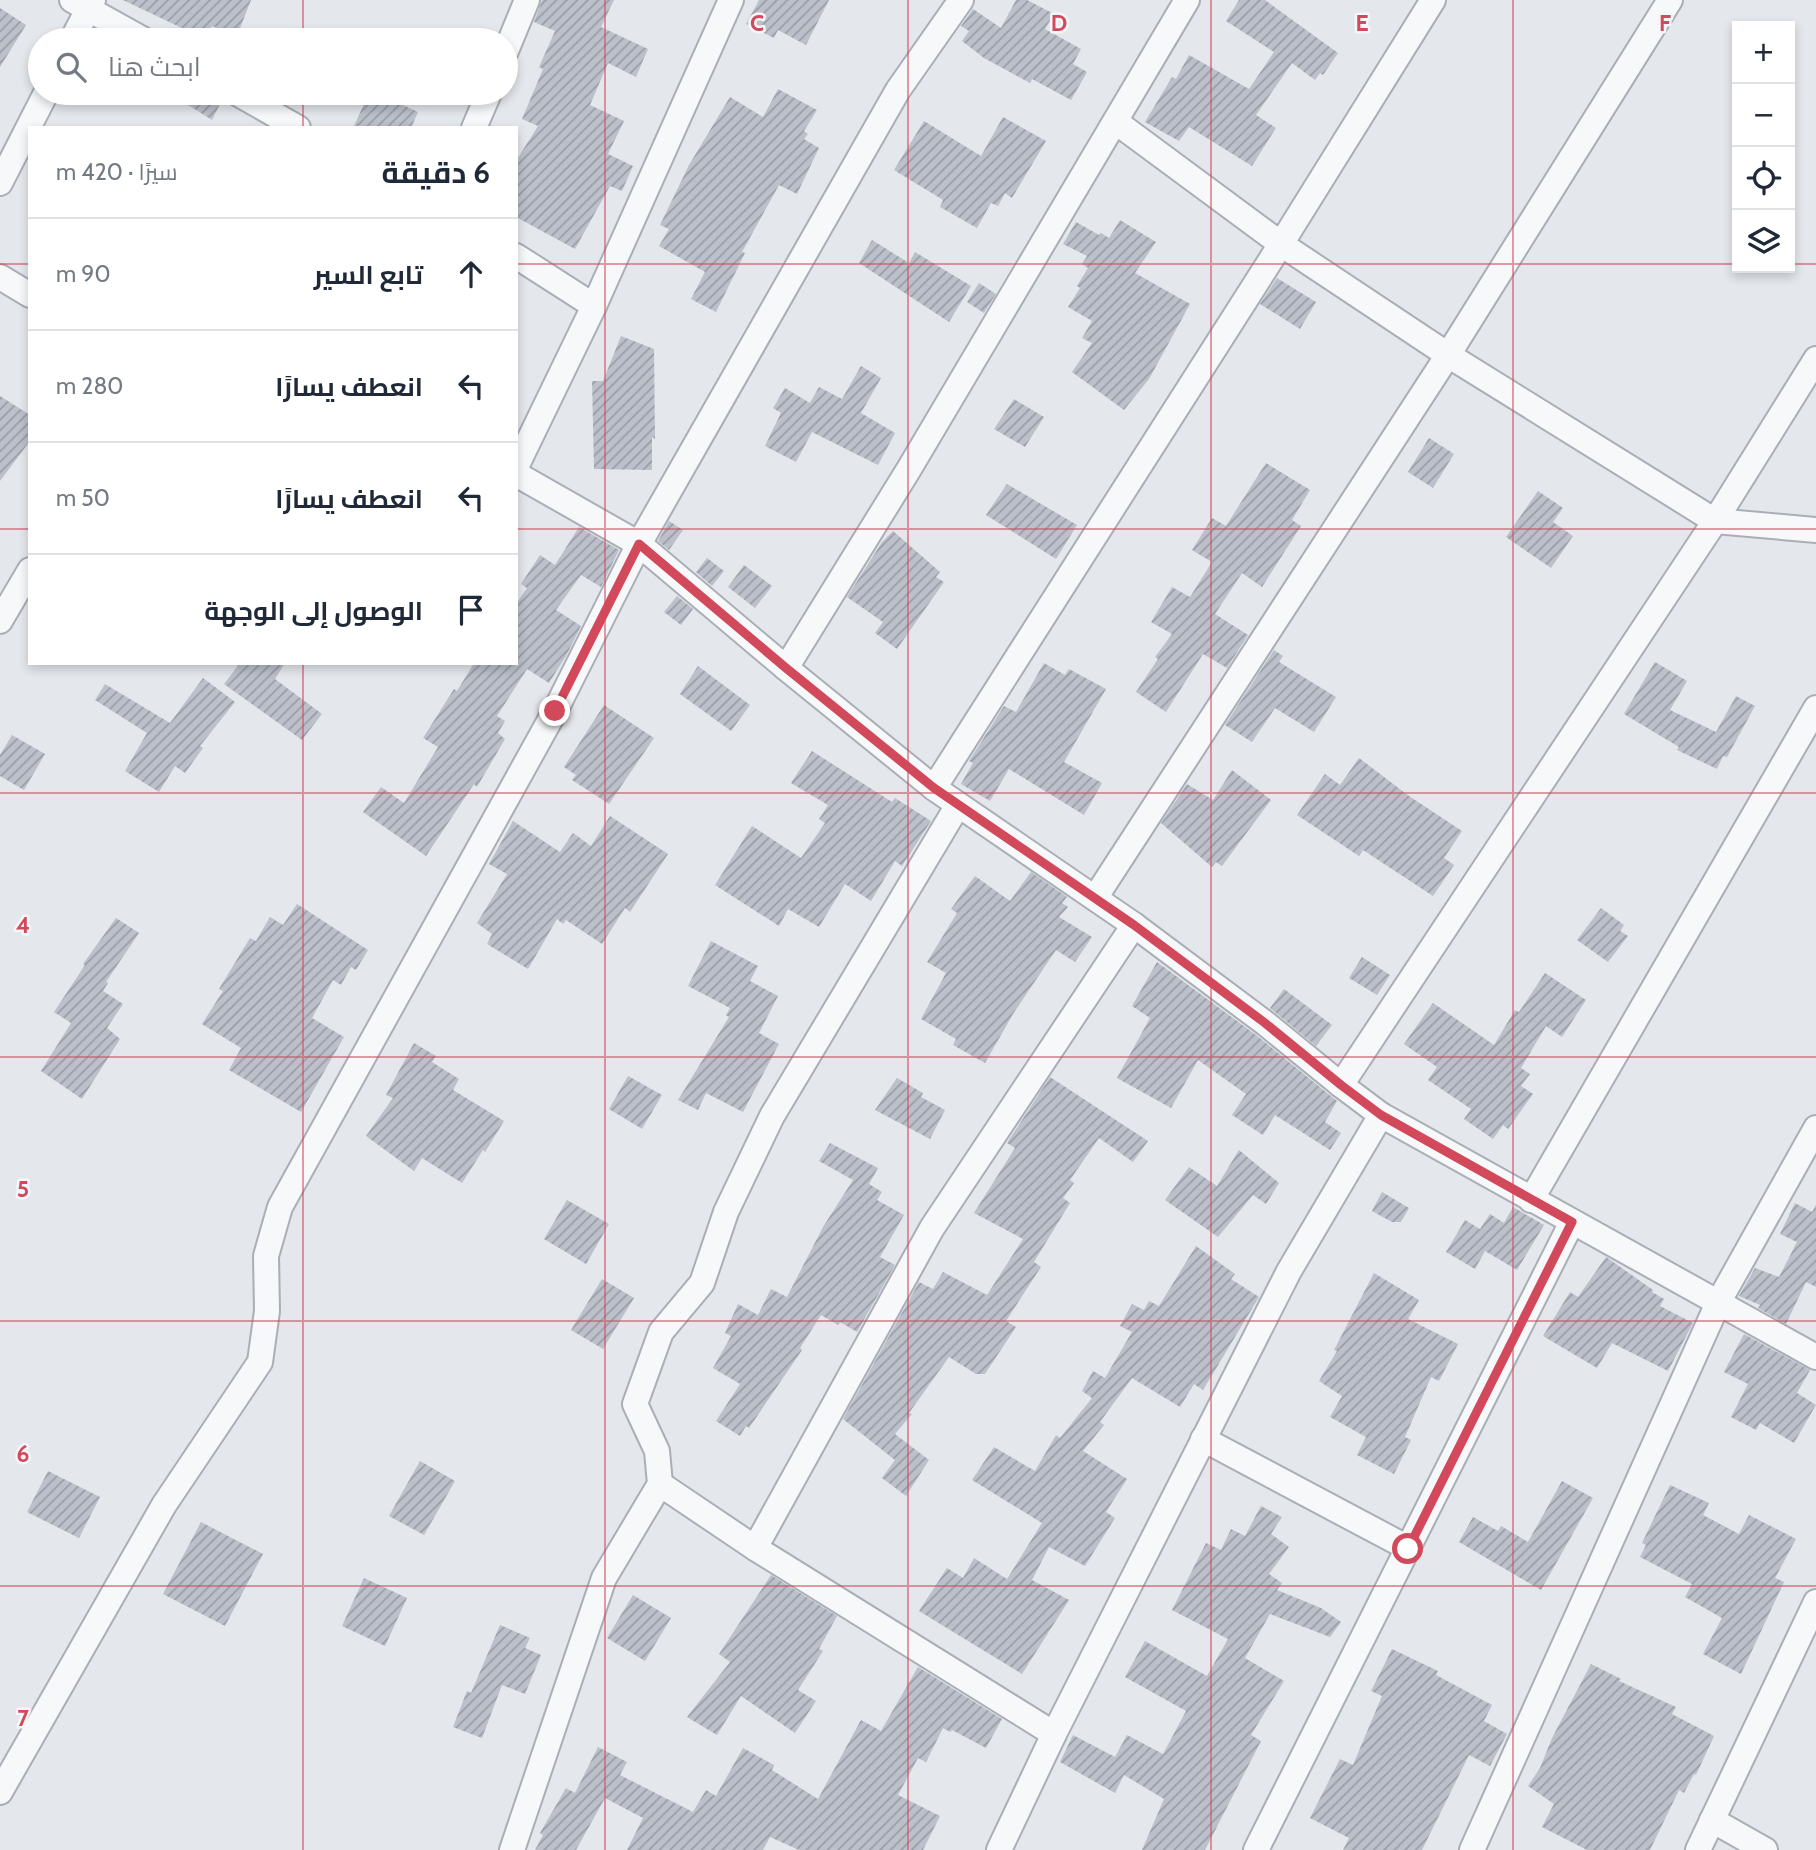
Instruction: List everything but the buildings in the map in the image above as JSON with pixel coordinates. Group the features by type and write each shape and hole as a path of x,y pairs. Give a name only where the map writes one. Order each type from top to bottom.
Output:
{"street":[{"path":"515,28 527,0"},
{"path":"518,463 594,306 731,0"},
{"path":"0,1792 164,1505 260,1362 267,1311 266,1255 280,1207 555,711 639,544 898,90 961,0"},
{"path":"786,668 909,469 1187,0"},
{"path":"934,788 1281,244 1433,0"},
{"path":"1095,898 1448,355 1670,0"},
{"path":"76,28 84,3 125,28"},
{"path":"29,126 40,105"},
{"path":"258,105 295,126"},
{"path":"475,126 484,105"},
{"path":"1116,122 1281,244 1448,355 1715,522 1816,530"},
{"path":"0,183 28,128"},
{"path":"518,257 594,306"},
{"path":"0,277 28,294"},
{"path":"1341,1085 1715,522 1816,359"},
{"path":"518,475 639,544 934,788 1134,925 1265,1023 1381,1115 1816,1356"},
{"path":"0,621 28,573"},
{"path":"1531,1200 1816,708"},
{"path":"512,1850 604,1578 660,1484 657,1451 635,1404 661,1332 702,1283 726,1212 772,1116 958,804"},
{"path":"755,1548 932,1228 1134,925"},
{"path":"999,1850 1054,1734 1289,1271 1381,1115"},
{"path":"1472,1850 1718,1303 1816,1128"},
{"path":"1256,1850 1572,1222"},
{"path":"1203,1439 1408,1549"},
{"path":"660,1484 755,1548 1054,1734"},
{"path":"1698,1850 1816,1602"},
{"path":"1712,1820 1765,1850"}],"route":[{"path":"555,711 639,544 934,788 1134,925 1265,1023 1381,1115 1572,1222 1408,1549"}]}
